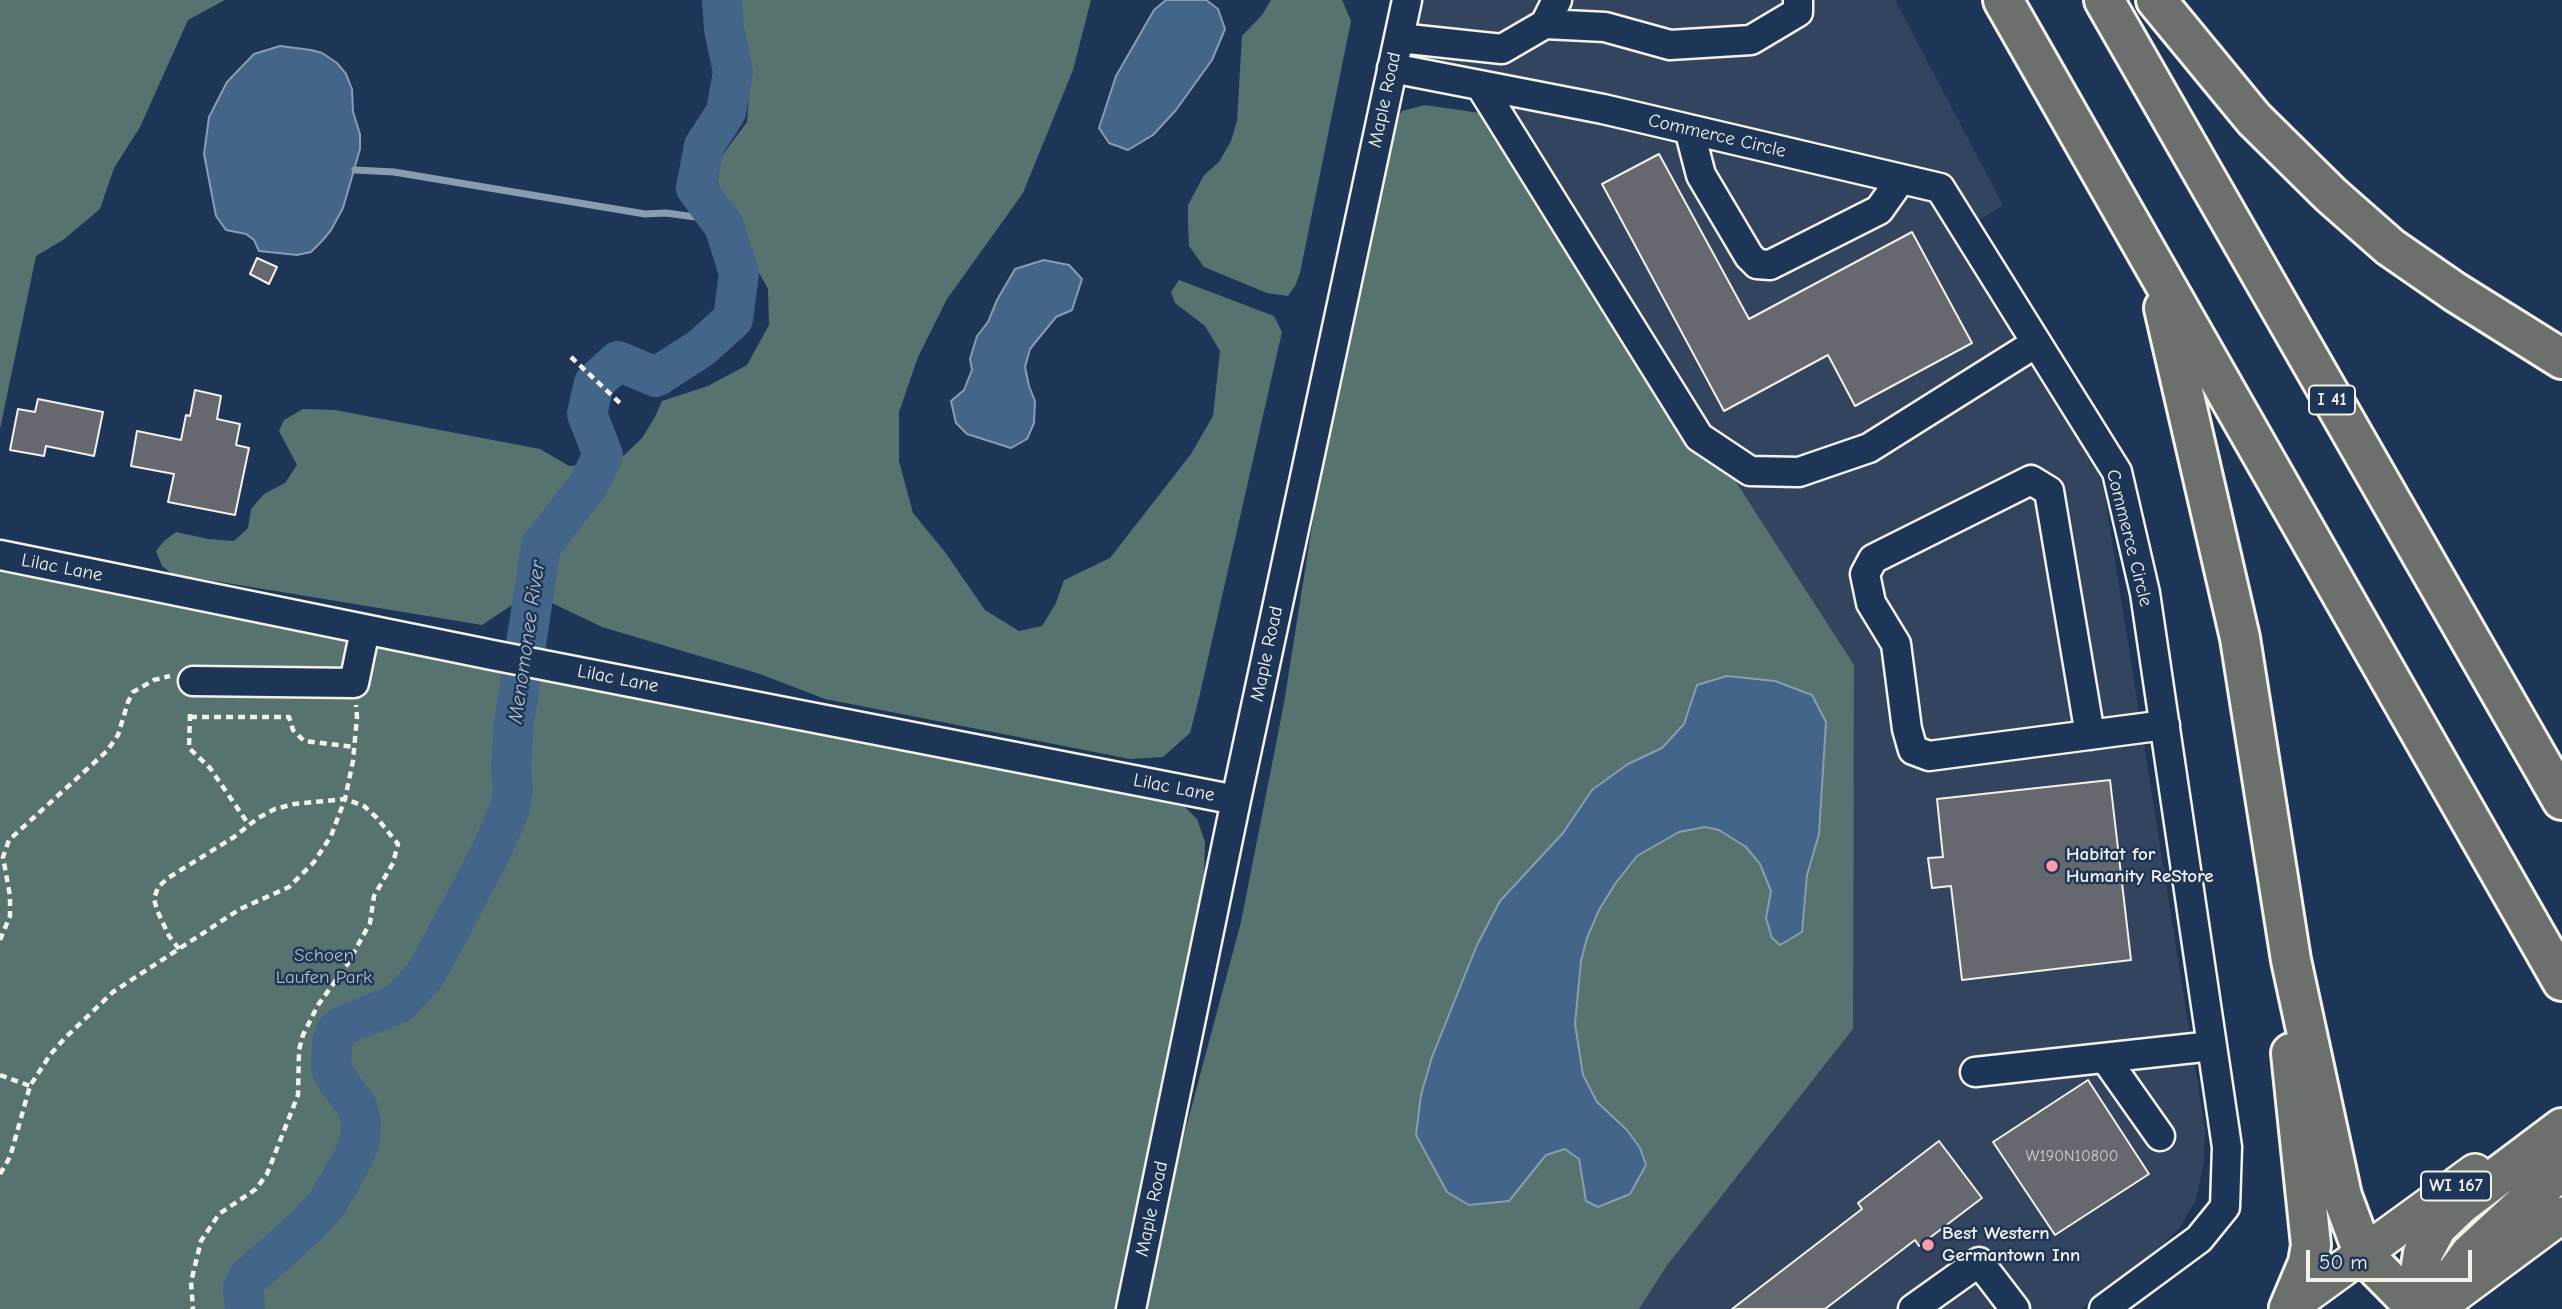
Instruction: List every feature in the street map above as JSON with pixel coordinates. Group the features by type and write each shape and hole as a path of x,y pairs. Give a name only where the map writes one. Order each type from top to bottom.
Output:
{"highway":[{"path":"2003,0 2562,982"},
{"name":"I 41","path":"2104,0 2562,800"},
{"path":"2156,0 2254,119 2331,195 2390,247 2455,292 2562,359"},
{"path":"2154,266 2240,638 2291,960 2342,1196 2364,1255 2417,1309"},
{"path":"2288,1308 2308,1263 2311,1245 2292,1071 2291,960"},
{"path":"2423,1309 2419,1279 2423,1253 2437,1227 2557,1117"},
{"path":"2433,1309 2470,1254 2562,1169"}],"main road":[{"name":"WI 167","path":"2288,1308 2557,1117"},
{"path":"2433,1309 2562,1214"}],"street":[{"name":"Maple Road","path":"1131,1309 1406,0"},
{"path":"1399,38 1502,49 1551,12 1671,45 1751,40 1798,12 1798,0"},
{"name":"Commerce Circle","path":"1392,68 1602,109 1940,188 2116,472 2145,593 2228,1147 2225,1207 2199,1239 2104,1309"},
{"path":"1480,85 1699,437 1750,471 1799,472 1869,448 2036,343"},
{"path":"1689,129 1701,175 1749,257 1758,264 1770,265 1879,210 1901,179"},
{"path":"2090,735 2049,491 2031,480 1873,559 1865,574 1871,603 1896,644 1907,729 1913,750 1929,756 2090,735 2165,725"},
{"name":"Lilac Lane","path":"0,555 492,655 1236,800"},
{"path":"185,679 354,683 365,629"},
{"path":"1975,1072 2212,1046"},
{"path":"2105,1058 2160,1136"},
{"path":"1913,1309 1979,1262 2015,1309"}],"path":[{"path":"571,357 622,405"},
{"path":"0,940 10,916 2,858 9,840 107,751 118,735 133,692 169,676 185,679"},
{"path":"0,1174 10,1157 30,1086 57,1047 113,992 240,909 289,887 314,862 331,836 345,799 355,747 357,717 354,683"},
{"path":"249,825 210,768 189,748 190,716 288,715 293,730 304,741 355,747"},
{"path":"179,948 169,936 157,910 154,899 158,887 275,809 294,804 345,799 364,806 377,817 398,844 385,880 374,896 370,923 318,1005 303,1035 299,1050 298,1095 267,1174 256,1189 219,1214 201,1241 191,1282 193,1309"},
{"path":"0,1075 30,1086"}],"shaded area":[{"path":"1166,0 1206,0 1218,9 1225,29 1212,60 1176,110 1153,135 1128,150 1109,143 1099,128 1116,76 1154,10"},
{"path":"1417,0 1895,0 2003,205 1969,227 2091,451 2104,491 2205,1130 2204,1162 2196,1200 2180,1227 2156,1252 2081,1309 1639,1309 1668,1264 1670,439 1488,93 1401,75"},
{"path":"280,46 322,53 337,63 346,74 352,89 353,112 360,134 360,149 343,208 322,241 311,252 297,255 259,251 254,240 246,234 226,230 216,216 204,154 209,117 227,82 254,54"},
{"path":"1044,260 1069,265 1082,279 1072,310 1056,317 1030,349 1025,367 1035,401 1034,423 1027,439 1011,448 967,434 956,423 951,401 964,390 972,370 970,359 977,336 988,322 1015,269"},
{"path":"1727,676 1775,681 1812,695 1826,722 1819,834 1807,875 1802,932 1780,945 1772,938 1766,918 1771,891 1760,864 1746,847 1719,830 1705,827 1679,832 1637,856 1599,910 1587,938 1581,961 1575,1024 1583,1075 1597,1102 1627,1130 1640,1148 1646,1165 1630,1194 1598,1207 1586,1201 1579,1159 1565,1149 1546,1155 1509,1201 1469,1205 1447,1192 1416,1135 1421,1095 1432,1057 1477,945 1500,901 1563,833 1592,790 1628,764 1662,748 1684,724 1697,685"}],"green space":[{"path":"0,0 225,0 188,20 140,127 114,168 100,209 63,240 36,256 0,429"},
{"path":"736,0 1091,0 1073,70 1023,193 947,299 918,357 899,412 899,461 913,513 945,552 985,610 1019,631 1042,626 1056,603 1064,580 1110,558 1191,454 1213,416 1220,351 1205,326 1175,303 1171,292 1179,280 1274,316 1282,332 1199,698 1190,733 1163,757 1130,759 825,699 760,674 602,627 552,603 518,601 482,625 172,574 162,566 156,551 176,532 234,541 248,528 251,509 264,494 285,483 297,465 279,431 284,420 303,409 335,410 540,449 569,466 614,465 642,438 662,401 708,386 747,365 769,325 768,289 722,205 715,165 747,122 750,81 740,55"},
{"path":"1271,0 1342,0 1351,21 1300,273 1288,296 1267,293 1204,267 1189,246 1188,205 1204,175 1219,162 1231,141 1237,121 1242,36 1262,15"},
{"path":"1425,105 1500,116 1854,665 1853,1029 1668,1264 1639,1309 1143,1309 1176,1165 1241,922 1284,703 1318,488 1394,123 1402,111"},
{"name":"Schoen Laufen Park","path":"0,567 1185,807 1197,819 1205,842 1194,965 1120,1309 0,1309"}],"building":[{"path":"1659,154 1749,319 1912,232 1972,343 1855,406 1828,355 1724,411 1602,184"},
{"path":"257,258 277,267 269,284 250,274"},
{"path":"195,390 221,396 217,419 240,424 236,445 249,448 235,515 168,502 174,474 131,466 137,431 181,440 186,415 190,416"},
{"path":"38,399 103,412 94,456 46,446 44,456 10,450 18,409 35,412"},
{"path":"2110,780 2131,960 1962,980 1951,886 1932,888 1928,858 1943,857 1937,799"},
{"path":"2088,1080 2149,1174 2055,1235 1993,1142"},
{"path":"1939,1141 1982,1198 1919,1246 1915,1240 1825,1309 1732,1309 1862,1209 1858,1203"}],"waterway":[{"name":"Menomonee River","path":"245,1309 243,1288 248,1278 327,1204 354,1156 360,1139 361,1122 357,1106 331,1068 332,1041 337,1030 399,1003 426,974 491,852 510,808 514,723 541,546 588,485 603,455 587,414 594,383 618,361 656,377 701,348 733,319 739,273 724,226 696,188 704,146 726,112 733,72 724,29 722,0"},
{"path":"355,170 394,172 645,214 666,213 703,218 724,226"}],"place":[{"name":"Habitat for Humanity ReStore","path":"2052,866"},
{"name":"Best Western Germantown Inn","path":"1928,1245"}]}
